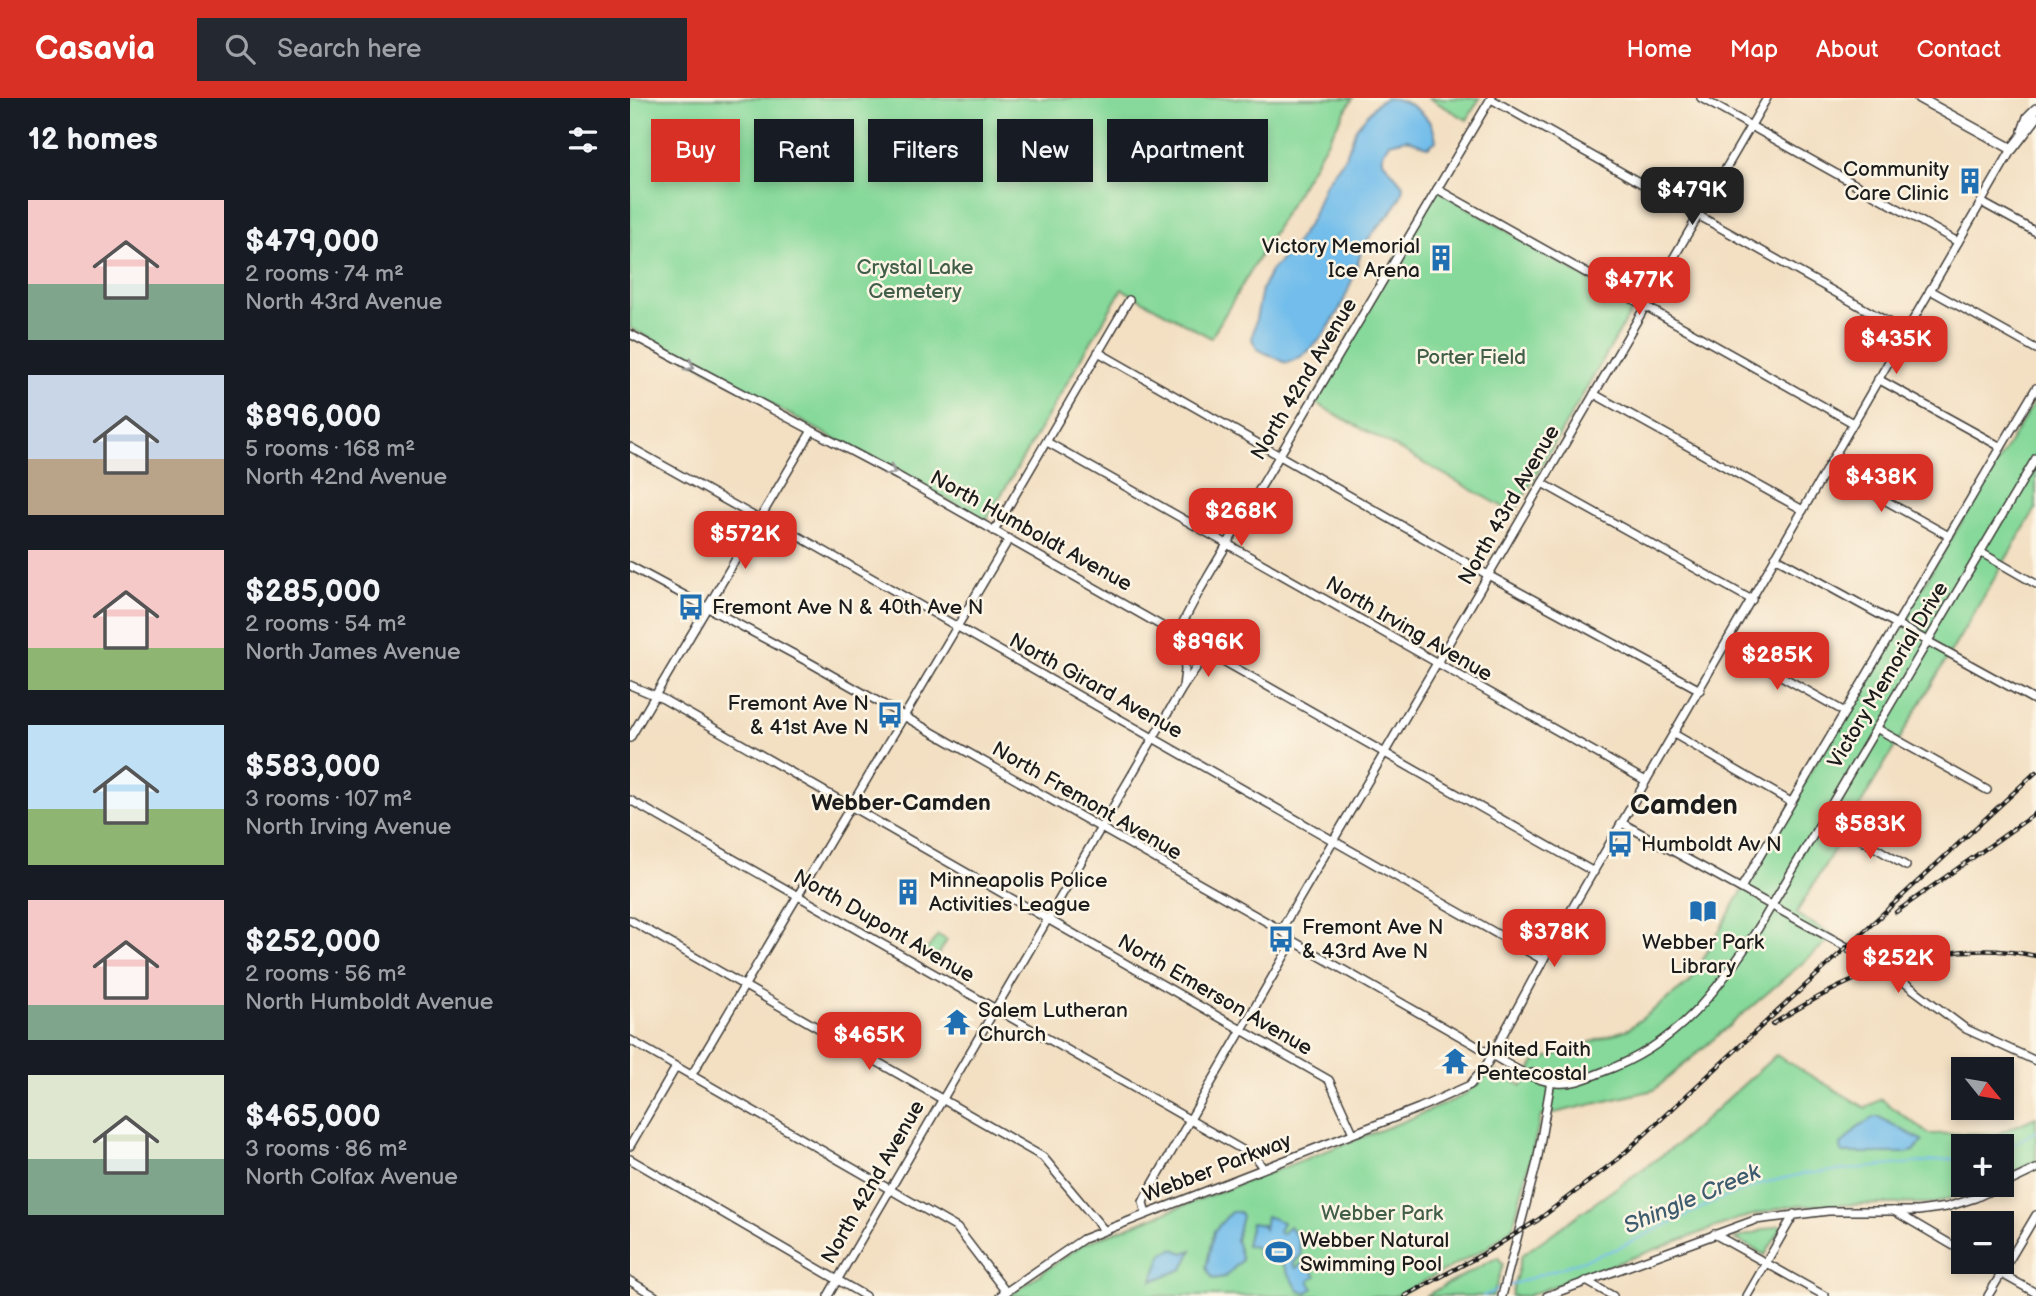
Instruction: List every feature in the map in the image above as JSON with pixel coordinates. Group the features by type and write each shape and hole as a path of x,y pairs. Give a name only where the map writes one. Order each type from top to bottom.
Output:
{"main road":[{"path":"1919,98 2012,149 2036,118"},
{"path":"2022,133 2028,117 2036,109"}],"street":[{"path":"1491,98 1906,332"},
{"name":"North 42nd Avenue","path":"1183,687 1185,670 1181,635 1186,616 1491,98"},
{"path":"1701,98 1958,242"},
{"name":"North 43rd Avenue","path":"1281,930 1767,98"},
{"path":"1493,1055 1543,960 2012,149"},
{"path":"1437,189 1853,423"},
{"path":"1981,202 2036,232"},
{"path":"1930,290 2036,349"},
{"path":"994,531 1129,300"},
{"name":"North Humboldt Avenue","path":"630,334 811,432 817,430 1208,650 1594,872"},
{"path":"1098,352 1488,575 1700,690"},
{"path":"1878,379 2001,447"},
{"path":"1741,888 2036,388"},
{"path":"1594,394 1803,510"},
{"path":"630,738 811,432"},
{"name":"North Irving Avenue","path":"1047,442 1646,781"},
{"name":"North Girard Avenue","path":"630,447 759,519 768,519 1543,960"},
{"name":"Victory Memorial Drive","path":"1525,1072 1573,1083 1635,1059 1686,1023 1718,988 1771,905 2035,463"},
{"path":"1827,468 1949,536"},
{"path":"1542,483 1752,600"},
{"path":"691,1076 1009,539"},
{"path":"1980,552 2036,584"},
{"path":"1776,556 2036,701"},
{"name":"North Fremont Avenue","path":"630,566 904,716 1525,1072"},
{"path":"1726,645 1845,712"},
{"name":"North 42nd Avenue","path":"828,1296 1183,687 1208,650"},
{"name":"North Emerson Avenue","path":"630,685 850,806 1329,1080 1353,1133"},
{"path":"1876,729 1987,790"},
{"path":"1674,734 1791,802"},
{"name":"North Dupont Avenue","path":"630,800 1255,1157 1263,1168"},
{"path":"1824,817 1906,866"},
{"path":"1622,823 1885,968 1966,1029 2036,1061"},
{"path":"630,920 1043,1157 1104,1230"},
{"path":"1146,1214 1143,1202 1146,1196 1293,941"},
{"path":"630,1040 957,1228 1003,1294"},
{"name":"Webber Parkway","path":"1003,1294 1070,1246 1104,1230 1457,1093 1479,1075 1493,1055"},
{"path":"630,1146 676,1067"},
{"path":"1502,1296 1537,1162 1552,1079"},
{"path":"630,1159 865,1296"},
{"path":"1547,1296 1755,1220 1794,1214 1893,1211 1960,1204 2036,1169"},
{"path":"1893,1211 1951,1244"},
{"path":"1747,1296 1794,1214"},
{"path":"2014,1251 2036,1215"},
{"path":"1714,1234 1825,1296"},
{"path":"1988,1296 2000,1274"},
{"path":"2003,1274 2036,1293"},
{"path":"630,1281 655,1296"},
{"path":"1586,1281 1613,1296"}],"green space":[{"name":"Crystal Lake Cemetery","path":"630,98 1353,98 1211,338 1122,289 986,521 630,328"},
{"path":"1429,98 1480,98 1467,120"},
{"name":"Porter Field","path":"1437,189 1634,307 1514,513 1312,401"},
{"name":"Webber Park","path":"2036,399 2036,508 1796,914 1834,936 1654,1090 1541,1116 1513,1227 1487,1248 1396,1296 1009,1296 1083,1244 1407,1120 1463,1096 1493,1070 1522,1086 1535,1062 1628,1029 1690,982 1825,746 1849,714 1899,625"},
{"path":"938,935 947,940 936,959 925,952"},
{"path":"1776,1055 1866,1108 1881,1099 1929,1134 1999,1133 2036,1117 2036,1162 2014,1172 2014,1134 1951,1134 1951,1197 1953,1197 1936,1203 1790,1206 1738,1219 1527,1296 1511,1296 1522,1255 1679,1143"},
{"path":"1779,1225 1782,1227 1765,1255 1735,1239"},
{"path":"1498,1257 1503,1265 1493,1296 1425,1296"}],"water":[{"path":"1386,98 1404,102 1426,117 1436,141 1428,147 1407,139 1389,143 1383,153 1383,161 1403,185 1399,201 1365,244 1348,292 1327,329 1308,351 1286,363 1257,349 1252,339 1262,289 1270,272 1296,243 1312,218 1324,186 1346,156 1356,128 1377,103"},
{"path":"1875,1117 1923,1141 1913,1151 1906,1153 1842,1153 1841,1145 1859,1126"},
{"path":"1231,1212 1239,1212 1242,1216 1236,1240 1242,1260 1225,1277 1213,1279 1206,1268 1214,1231"},
{"name":"Webber Natural Swimming Pool","path":"1266,1216 1283,1222 1279,1232 1282,1234 1289,1226 1298,1238 1301,1255 1293,1264 1296,1268 1305,1262 1316,1276 1309,1281 1313,1288 1307,1293 1299,1291 1281,1261 1258,1255 1258,1248 1246,1245 1251,1223 1262,1225 1264,1229"},
{"path":"1173,1249 1184,1253 1192,1250 1183,1269 1152,1281 1163,1253"}],"waterway":[{"name":"Shingle Creek","path":"2014,1144 2036,1131"},
{"name":"Shingle Creek","path":"1508,1286 1616,1249 1720,1199 1763,1183 1803,1174 1951,1159"},
{"name":"Shingle Creek","path":"1483,1296 1502,1288"}],"railway":[{"path":"1405,1296 1483,1254 1538,1220 1618,1159 2036,772"},
{"path":"1896,912 2036,813"},
{"path":"1773,1024 1834,989 1898,963 1966,951 2001,951 2036,956"}],"place":[{"name":"Community Care Clinic","path":"1970,181"},
{"name":"Victory Memorial Ice Arena","path":"1441,258"},
{"name":"Fremont Ave N & 40th Ave N","path":"691,607"},
{"name":"Fremont Ave N & 41st Ave N","path":"890,715"},
{"name":"Humboldt Av N","path":"1620,844"},
{"name":"Minneapolis Police Activities League","path":"908,892"},
{"name":"Webber Park Library","path":"1703,911"},
{"name":"Fremont Ave N & 43rd Ave N","path":"1281,939"},
{"name":"Salem Lutheran Church","path":"957,1022"},
{"name":"United Faith Pentecostal","path":"1455,1061"},
{"name":"Webber Natural Swimming Pool","path":"1279,1252"}],"district":[{"name":"Webber-Camden","path":"901,803"},
{"name":"Camden","path":"1684,805"}]}
